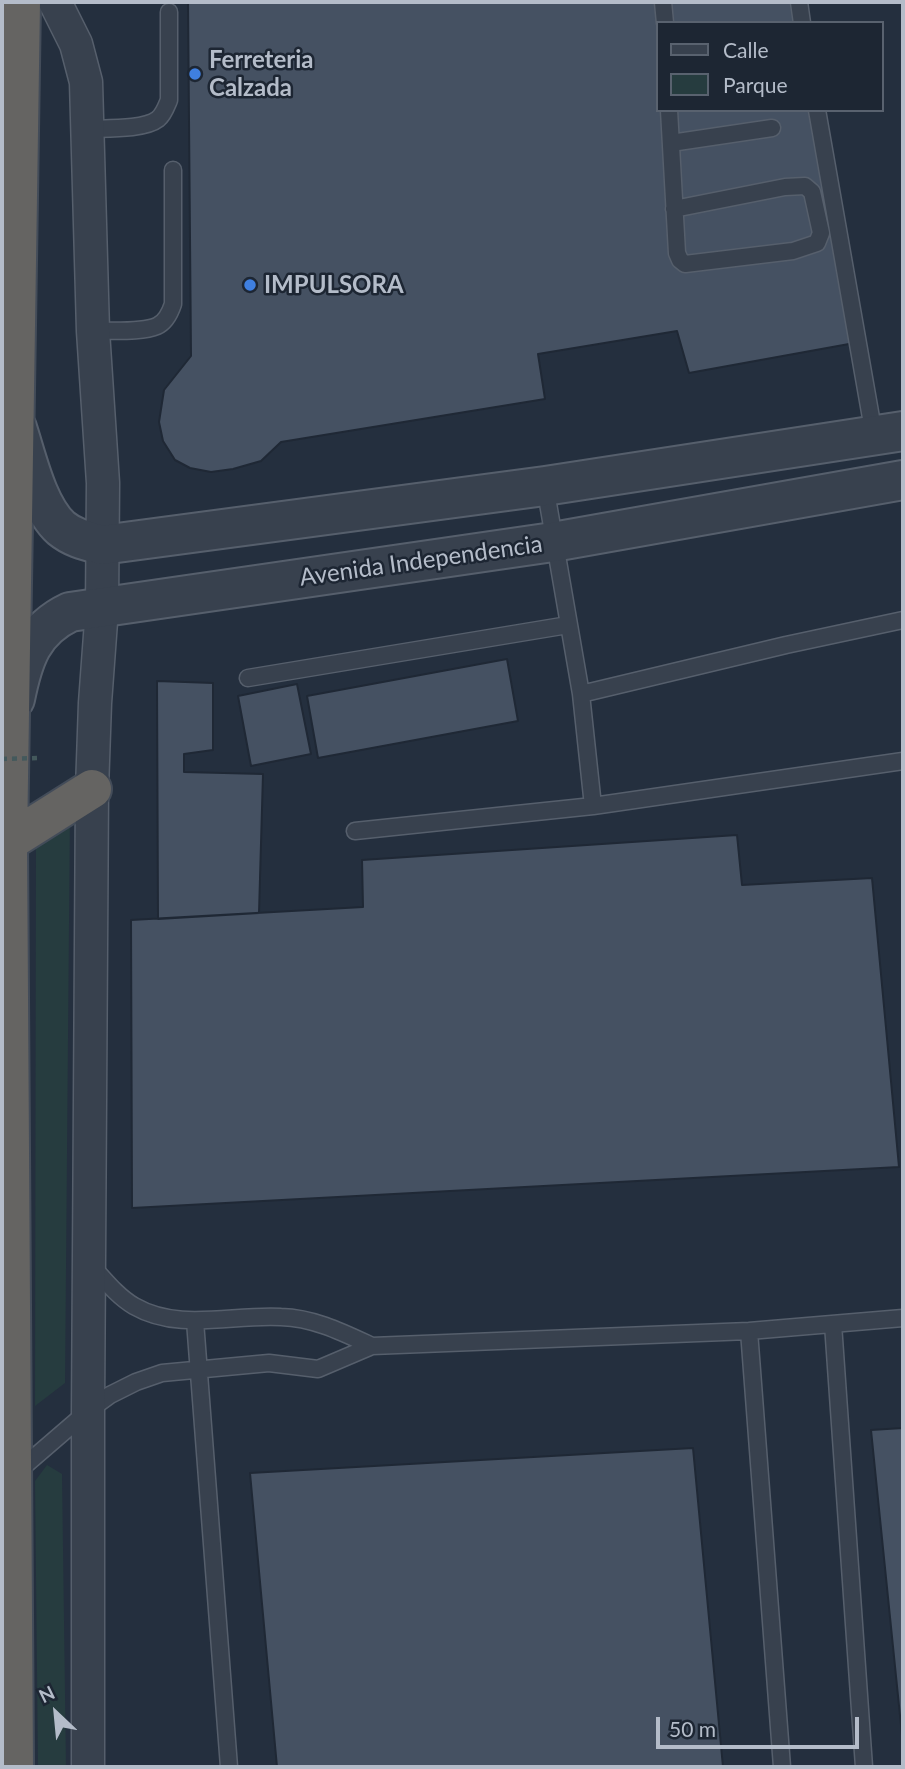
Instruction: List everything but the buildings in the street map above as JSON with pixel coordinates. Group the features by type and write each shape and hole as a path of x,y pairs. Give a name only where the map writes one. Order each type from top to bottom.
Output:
{"highway":[{"path":"14,1767 8,842 5,742 21,2"},
{"path":"8,842 92,789"}],"street":[{"path":"55,2 76,44 86,82 93,331 103,483 102,608 94,703 92,789 88,1767"},
{"path":"13,416 34,482 47,510 60,527 77,538 102,545 545,486 889,433"},
{"name":"Avenida Independencia","path":"5,742 19,676 37,636 57,618 71,612 553,542 903,480"}],"lane":[{"path":"663,2 664,21"},
{"path":"799,2 802,21"},
{"path":"87,129 142,126 155,121 164,113 169,100 169,12"},
{"path":"669,112 674,209 677,253 685,264 793,251 817,243 821,233 812,191 805,186 785,187 674,209"},
{"path":"817,112 889,433"},
{"path":"671,144 772,128"},
{"path":"93,331 157,326 168,317 173,304 173,170"},
{"path":"545,486 581,694 593,806"},
{"path":"581,694 903,620"},
{"path":"248,678 568,625"},
{"path":"355,831 593,806 903,761"},
{"path":"89,1263 132,1305 160,1317 195,1321 282,1317 319,1322 372,1346"},
{"path":"12,1477 110,1395 162,1373 269,1363 318,1369 372,1346 749,1331 903,1318"},
{"path":"195,1321 229,1767"},
{"path":"833,1324 864,1767"},
{"path":"749,1331 782,1767"}],"path":[{"path":"5,742 41,758"}],"green space":[{"path":"70,808 65,1383 35,1406 36,841"},
{"path":"47,1465 62,1474 66,1767 38,1767 35,1481"}],"place":[{"name":"Ferreteria Calzada","path":"195,74"},
{"name":"IMPULSORA","path":"250,285"}]}
